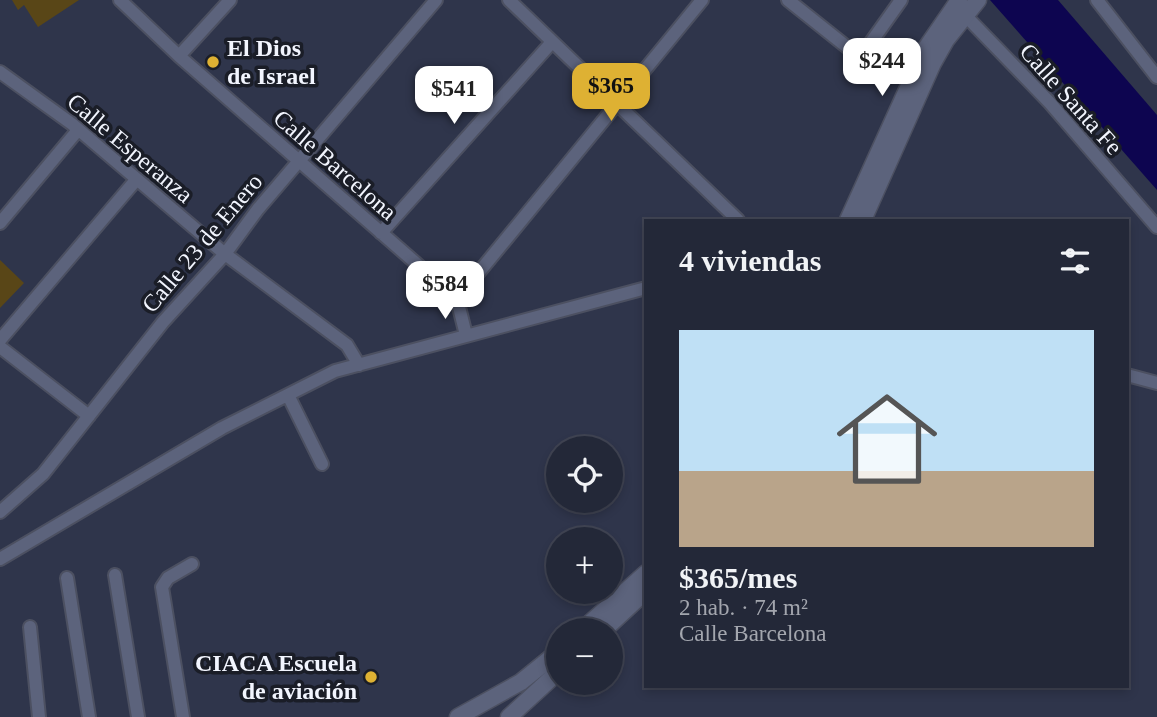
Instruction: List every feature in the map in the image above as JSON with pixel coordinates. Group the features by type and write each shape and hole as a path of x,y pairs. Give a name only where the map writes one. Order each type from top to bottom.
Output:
{"street":[{"name":"Calle Barcelona","path":"120,0 178,56 457,299"},
{"path":"178,56 230,0"},
{"name":"Calle 23 de Enero","path":"0,512 43,474 163,322 225,254 258,209 436,0"},
{"path":"509,0 737,219"},
{"path":"466,335 457,299 702,0"},
{"path":"788,0 858,55 866,53 901,0"},
{"path":"1097,0 1157,77"},
{"path":"848,219 926,48 963,5"},
{"path":"863,219 933,63 963,5"},
{"name":"Calle Santa Fe","path":"963,5 1157,227"},
{"path":"381,233 552,42"},
{"name":"Calle Esperanza","path":"0,72 78,130 225,254 347,345 359,365"},
{"path":"0,223 78,130"},
{"path":"0,340 136,180"},
{"path":"0,559 222,428 335,371 644,289"},
{"path":"0,347 89,416"},
{"path":"1129,376 1157,383"},
{"path":"288,395 321,464"},
{"path":"183,717 162,587 168,578 192,565"},
{"path":"115,575 138,717"},
{"path":"595,618 644,575"},
{"path":"67,578 89,717"},
{"path":"617,618 644,594"},
{"path":"30,627 39,717"},
{"path":"458,717 521,682 546,662"},
{"path":"509,717 546,683"}],"shaded area":[{"path":"12,0 79,0 38,27 24,5 18,10"},
{"path":"990,0 1058,0 1157,115 1157,190"},
{"path":"0,260 24,283 0,308"}],"place":[{"name":"El Dios de Israel","path":"213,62"},
{"name":"CIACA Escuela de aviación","path":"371,677"}]}
